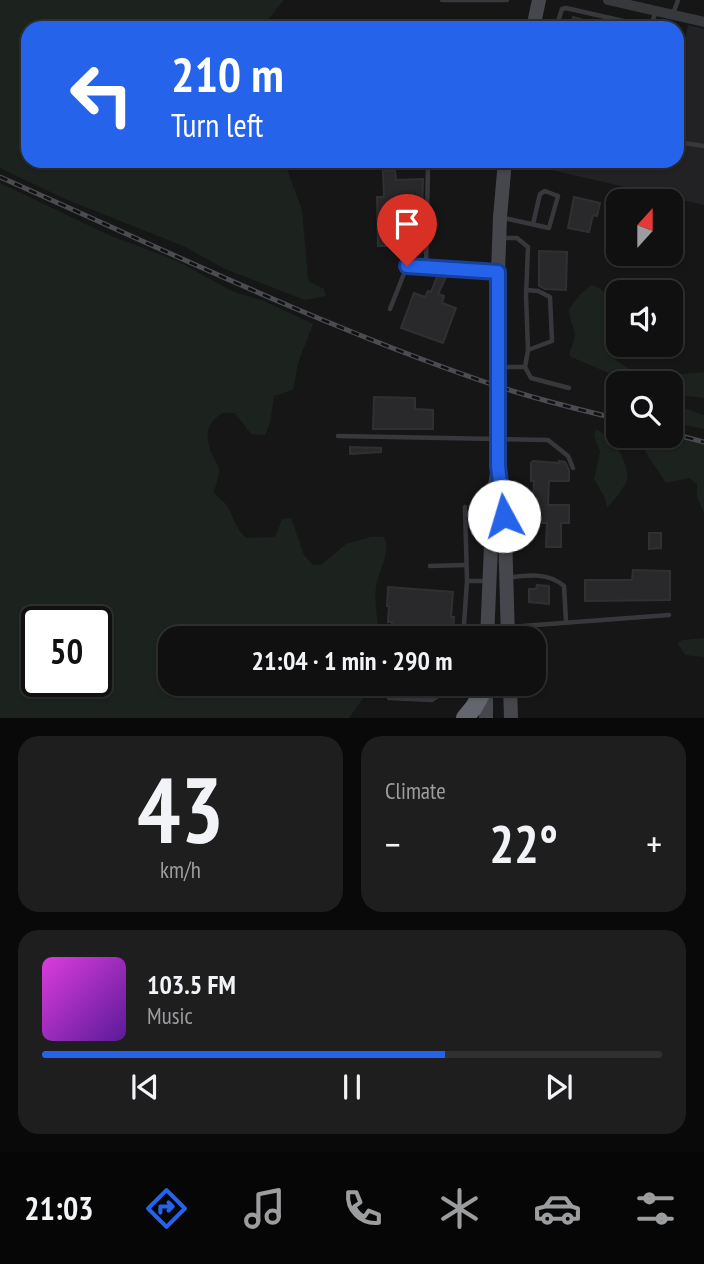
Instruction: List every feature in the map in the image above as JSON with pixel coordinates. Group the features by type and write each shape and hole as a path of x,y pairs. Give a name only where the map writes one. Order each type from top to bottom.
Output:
{"highway":[{"path":"465,718 480,696"}],"main road":[{"path":"534,21 539,0"},
{"path":"504,168 498,272 498,466 503,499 508,626"},
{"path":"488,626 493,499 498,466"},
{"path":"491,580 506,578"},
{"path":"486,696 486,718"},
{"path":"510,696 511,718"}],"street":[{"path":"608,0 704,22"}],"lane":[{"path":"442,0 507,0"},
{"path":"673,14 678,0"},
{"path":"558,21 562,9 566,8 621,21"},
{"path":"652,21 656,10"},
{"path":"684,143 704,146"},
{"path":"426,267 428,168"},
{"path":"500,217 533,224 543,229 550,226 558,196 556,194 545,191 540,194 533,224"},
{"path":"499,238 517,238 528,247 528,350 524,367 531,378 569,388"},
{"path":"390,309 407,266 498,272"},
{"path":"526,290 538,291 550,297 552,341 528,350"},
{"path":"498,367 524,367"},
{"path":"338,436 551,440 568,456 573,468"},
{"path":"464,626 467,581 465,507"},
{"path":"430,566 466,565"},
{"path":"506,578 530,575 554,577 564,586 566,621"},
{"path":"467,581 491,580"},
{"path":"542,626 566,621 668,615"},
{"path":"389,696 432,700 438,696"}],"shaded area":[{"path":"0,0 284,0 267,21 21,21 21,168 287,168 302,210 308,278 310,282 324,289 326,296 305,300 225,269 183,246 65,199 0,168"},
{"path":"688,25 704,29 704,205 683,200 683,189 634,189 542,168 684,168 684,42"},
{"path":"0,183 109,235 177,261 234,292 264,301 313,324 298,363 293,390 274,396 270,423 265,435 251,434 235,413 223,413 209,427 210,450 219,471 214,493 226,504 238,528 247,538 275,537 282,519 291,518 304,555 313,565 321,565 346,544 371,537 384,537 386,549 376,593 378,626 158,626 158,696 365,696 349,718 0,718"},
{"path":"592,285 606,296 606,357 614,357 629,369 639,371 606,372 569,354 575,334 569,310"},
{"path":"704,372 704,398 683,396 683,374"},
{"path":"683,408 704,415 704,429 683,425"},
{"path":"596,430 606,436 606,448 618,448 626,466 627,480 607,508 605,498 594,479 600,452 594,435"},
{"path":"683,436 704,441 704,513 697,497 697,484 689,478 666,483 643,448 683,448"},
{"path":"704,638 704,657 685,655 678,644 682,640"}],"building":[{"path":"573,17 588,21 572,21"},
{"path":"383,171 395,171 396,180 423,179 422,212 416,212 416,224 401,225 402,246 378,246 377,197 384,197"},
{"path":"574,197 600,203 597,216 593,215 589,232 568,228"},
{"path":"539,251 567,252 566,290 539,286"},
{"path":"438,274 446,277 438,294 444,296 442,303 456,308 443,343 401,328 414,293 425,297 428,291 431,292"},
{"path":"374,397 415,398 415,409 433,410 433,429 373,429"},
{"path":"350,447 381,448 381,452 350,454"},
{"path":"533,461 565,462 569,470 569,481 549,481 548,505 569,505 569,523 561,523 561,547 546,547 547,523 532,523"},
{"path":"649,533 661,533 661,548 649,549"},
{"path":"633,570 670,571 670,600 585,601 585,580 632,580"},
{"path":"537,585 549,586 549,604 529,602 529,589 536,589"},
{"path":"388,587 453,592 451,617 454,617 453,626 392,626 392,622 388,622"}],"railway":[{"path":"0,177 240,285 362,336 501,387 606,416"},
{"path":"683,436 704,442"}],"route":[{"path":"407,266 498,272 498,466 504,516"}]}
